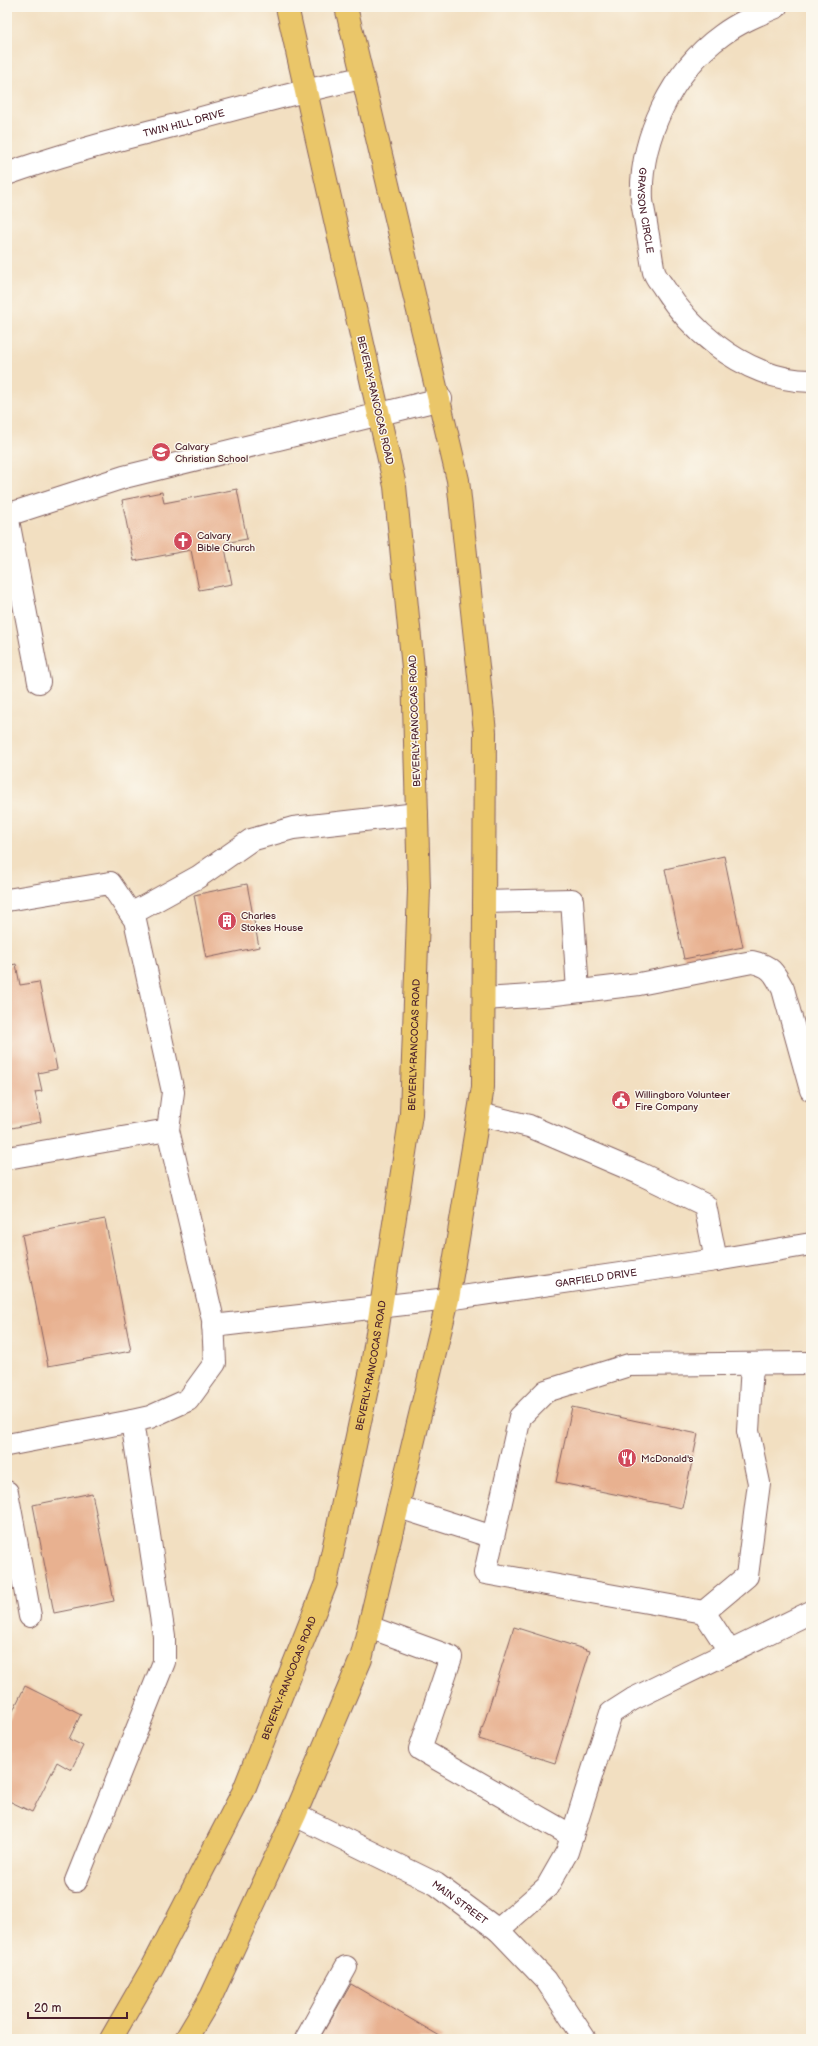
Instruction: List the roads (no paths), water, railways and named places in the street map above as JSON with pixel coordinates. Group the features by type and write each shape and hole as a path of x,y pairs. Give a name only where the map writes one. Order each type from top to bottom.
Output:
{"main road":[{"name":"BEVERLY-RANCOCAS ROAD","path":"111,2039 152,1966 243,1792 326,1583 372,1366 412,1114 419,889 413,668 394,486 288,7"},
{"path":"186,2039 211,1996 295,1815 360,1659 399,1507 448,1299 484,1087 485,732 458,480 441,399 346,7"}],"street":[{"name":"GRAYSON CIRCLE","path":"776,7 754,16 722,35 693,61 670,91 653,126 645,163 642,200 654,274 675,304 698,332 727,354 759,370 793,381 811,381"},
{"name":"TWIN HILL DRIVE","path":"7,174 54,158 306,89 362,78"},
{"path":"39,682 7,515 124,477 379,413 441,399"},
{"path":"131,914 198,877 251,840 293,828 417,814"},
{"path":"7,900 110,883 135,920 173,1092 168,1130 214,1326 215,1363 188,1400 150,1417 7,1445"},
{"path":"484,902 572,900 578,991"},
{"path":"484,999 639,984 752,962 765,964 776,976 783,989 811,1090"},
{"path":"479,1114 529,1126 639,1173 705,1205 716,1260"},
{"path":"7,1158 168,1130"},
{"name":"GARFIELD DRIVE","path":"214,1326 448,1299 716,1260 811,1244"},
{"path":"730,1652 704,1612 485,1573 520,1417 546,1391 629,1365 742,1365 811,1363"},
{"path":"704,1612 747,1576 759,1483 748,1430 742,1365"},
{"path":"76,1881 164,1662 164,1636 132,1421"},
{"path":"7,1492 30,1616"},
{"path":"399,1507 493,1537"},
{"path":"498,1930 547,1887 567,1852 612,1713 633,1699 811,1612"},
{"path":"369,1627 451,1657 420,1749 572,1836"},
{"name":"MAIN STREET","path":"295,1815 436,1884 498,1930 546,1980 585,2039"},
{"path":"306,2039 346,1967"}],"place":[{"name":"Calvary Christian School","path":"161,452"},
{"name":"Calvary Bible Church","path":"183,541"},
{"name":"Charles Stokes House","path":"227,921"},
{"name":"Willingboro Volunteer Fire Company","path":"621,1100"},
{"name":"McDonald's","path":"627,1458"}]}
